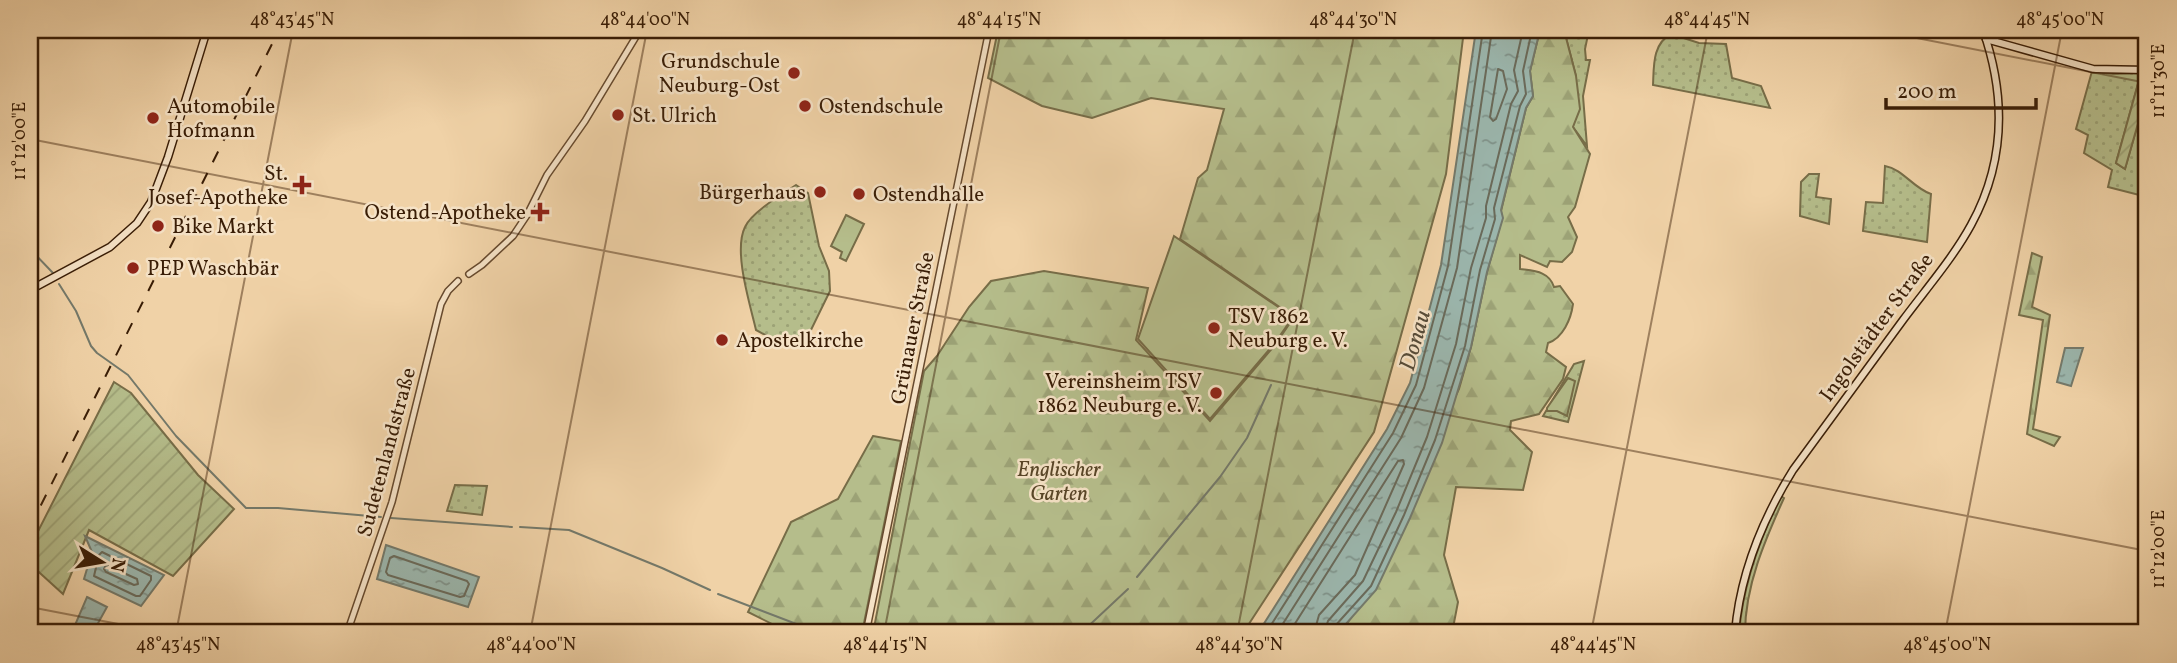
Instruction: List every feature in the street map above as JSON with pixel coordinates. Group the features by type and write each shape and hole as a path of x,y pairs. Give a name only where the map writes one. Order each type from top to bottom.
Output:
{"main road":[{"path":"30,290 110,247 137,223 144,213 163,172 206,30"},
{"name":"Ingolstädter Straße","path":"1735,633 1748,566 1761,528 1775,499 1793,470 1954,250 1979,208 1996,160 2000,126 1997,85 1983,30"},
{"path":"1986,39 2093,69 2147,70"}],"street":[{"path":"469,274 513,236 547,175 585,121 640,30"},
{"name":"Grünauer Straße","path":"866,633 989,30"},
{"name":"Sudetenlandstraße","path":"347,633 392,502 441,304 458,281"}],"green space":[{"name":"Englischer Garten","path":"998,30 1464,30 1446,174 1374,432 1243,633 873,633 924,371 969,307 991,281 1044,271 1148,288 1136,340 1210,421 1275,345 1294,317 1180,239 1198,178 1207,170 1224,109 1151,98 1092,118 1042,106 988,78"},
{"path":"1540,30 1564,30 1576,76 1580,109 1573,127 1590,154 1575,207 1568,217 1577,237 1572,252 1562,262 1550,261 1547,267 1520,255 1520,269 1545,275 1554,287 1560,286 1573,304 1565,327 1558,337 1548,343 1546,352 1566,367 1563,379 1539,414 1511,421 1510,430 1532,452 1523,490 1456,487 1444,555 1458,602 1452,633 1339,633 1351,618 1459,389 1502,219 1501,211 1526,108 1533,96 1530,71"},
{"path":"1564,30 1589,30 1585,49 1586,60 1590,60 1583,96 1587,146 1573,127 1576,76"},
{"path":"1671,34 1699,43 1726,44 1732,78 1761,86 1770,108 1653,85 1657,50"},
{"path":"2092,71 2113,74 2141,73 2116,163 2125,169 2147,92 2147,197 2108,187 2112,170 2084,153 2088,135 2076,129"},
{"path":"2141,73 2147,74 2147,92 2125,169 2116,163"},
{"path":"1885,166 1931,194 1927,242 1863,231 1866,202 1883,203"},
{"path":"1809,174 1819,174 1816,197 1831,199 1829,224 1800,216 1801,182"},
{"path":"796,185 808,193 819,246 829,271 830,291 810,332 782,344 756,330 744,278 742,237 745,227 754,216"},
{"path":"846,215 864,224 846,261 840,258 842,252 831,246"},
{"name":"TSV 1862 Neuburg e. V.","path":"1174,236 1293,317 1274,344 1210,419 1138,339"},
{"path":"2032,253 2042,257 2032,307 2050,315 2033,429 2060,437 2054,446 2027,434 2043,320 2019,315"},
{"path":"1584,361 1568,422 1543,416 1574,364"},
{"path":"1568,378 1575,381 1567,416 1557,411 1547,411 1547,408"},
{"path":"114,382 131,393 198,475 234,509 173,576 89,530 63,594 30,564 30,547"},
{"path":"873,436 901,441 862,633 790,633 748,612 791,522 838,499"},
{"path":"455,485 487,486 482,515 447,511"},
{"path":"1781,496 1784,498 1752,581 1745,633 1739,633 1744,597 1754,562"}],"water":[{"path":"1476,30 1540,30 1530,71 1533,96 1526,108 1501,210 1503,218 1487,272 1471,347 1442,443 1376,590 1338,633 1258,633 1387,429 1410,383 1441,265"},
{"path":"2065,348 2083,348 2071,386 2057,382"},
{"path":"85,536 164,575 141,606 84,579 92,552"},
{"path":"386,545 479,577 468,607 377,579"},
{"path":"87,597 107,607 97,625 81,633 75,625"}],"waterway":[{"path":"30,249 53,273"},
{"path":"59,284 76,311 91,346 128,375 176,436 246,508 278,508 381,517"},
{"path":"1137,577 1220,477 1247,438 1271,385"},
{"path":"391,518 512,527"},
{"path":"520,527 569,530 710,590"},
{"path":"1081,633 1128,589"},
{"path":"718,594 820,633"}],"railway":[{"path":"30,527 279,30"}],"place":[{"name":"Grundschule Neuburg-Ost","path":"794,73"},
{"name":"Ostendschule","path":"805,106"},
{"name":"St. Ulrich","path":"618,115"},
{"name":"Automobile Hofmann","path":"153,118"},
{"name":"St. Josef-Apotheke","path":"302,185"},
{"name":"Bürgerhaus","path":"820,192"},
{"name":"Ostendhalle","path":"859,194"},
{"name":"Ostend-Apotheke","path":"540,212"},
{"name":"Bike Markt","path":"158,226"},
{"name":"PEP Waschbär","path":"133,268"},
{"name":"TSV 1862 Neuburg e. V.","path":"1214,328"},
{"name":"Apostelkirche","path":"722,340"},
{"name":"Vereinsheim TSV 1862 Neuburg e. V.","path":"1216,393"}],"water label":[{"name":"Donau","path":"1414,340"}]}
